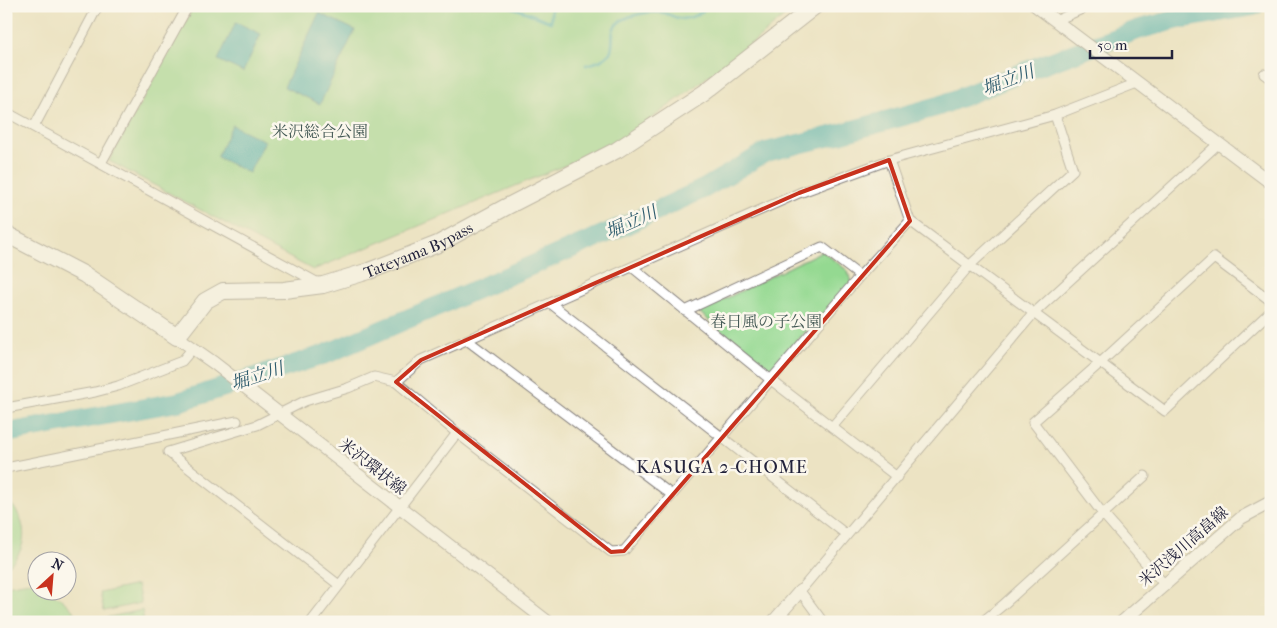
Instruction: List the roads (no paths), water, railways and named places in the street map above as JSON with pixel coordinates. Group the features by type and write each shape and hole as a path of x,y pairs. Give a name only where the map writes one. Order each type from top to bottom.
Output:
{"highway":[{"name":"Tateyama Bypass","path":"177,338 205,301 223,291 284,290 323,285 370,272 438,244 617,150 704,93 815,6"},
{"path":"6,234 84,276 177,338"}],"main road":[{"path":"1036,6 1218,144 1268,176"},
{"name":"米沢環状線","path":"177,338 214,363 548,622"},
{"name":"米沢浅川高畠線","path":"1122,622 1241,518 1271,502"},
{"path":"773,622 800,591"}],"street":[{"path":"6,11 9,6"},
{"path":"34,127 98,6"},
{"path":"101,163 188,6"},
{"path":"1058,23 1089,6"},
{"path":"396,382 421,360 799,194 889,160 1055,115 1121,91 1137,83"},
{"path":"7,114 101,163 323,285"},
{"path":"832,427 969,266 1073,170 1055,115"},
{"path":"823,622 800,591 1033,314 1218,144"},
{"path":"889,160 910,221 1165,411 1271,311"},
{"path":"340,585 168,452 257,425 305,401 348,388 374,377 396,382 457,433 612,552 624,551 860,276 910,221"},
{"path":"686,310 822,247 860,276"},
{"path":"1164,584 1103,514 1033,422 1214,258 1271,301"},
{"path":"632,267 771,380 897,477"},
{"path":"550,303 847,536"},
{"path":"467,340 672,495"},
{"path":"6,408 118,386 182,361 193,348"},
{"path":"6,468 237,421"},
{"path":"312,622 457,433"},
{"path":"982,622 1145,476"}],"water":[{"path":"319,13 355,30 320,104 284,87"},
{"path":"236,22 261,34 243,72 218,60"},
{"path":"232,125 265,141 249,173 217,157"}],"waterway":[{"path":"510,6 551,22 551,6"},
{"path":"586,65 607,56 611,51 614,27 624,19 653,12 664,13 682,19 699,14 709,6"},
{"name":"堀立川","path":"6,433 178,402 326,354 628,224 705,188 766,152 939,106 1034,68 1140,29 1175,20 1254,6"}],"district":[{"name":"KASUGA 2-CHOME","path":"722,467"}],"park label":[{"name":"米沢総合公園","path":"320,131"},
{"name":"春日風の子公園","path":"766,321"}]}
